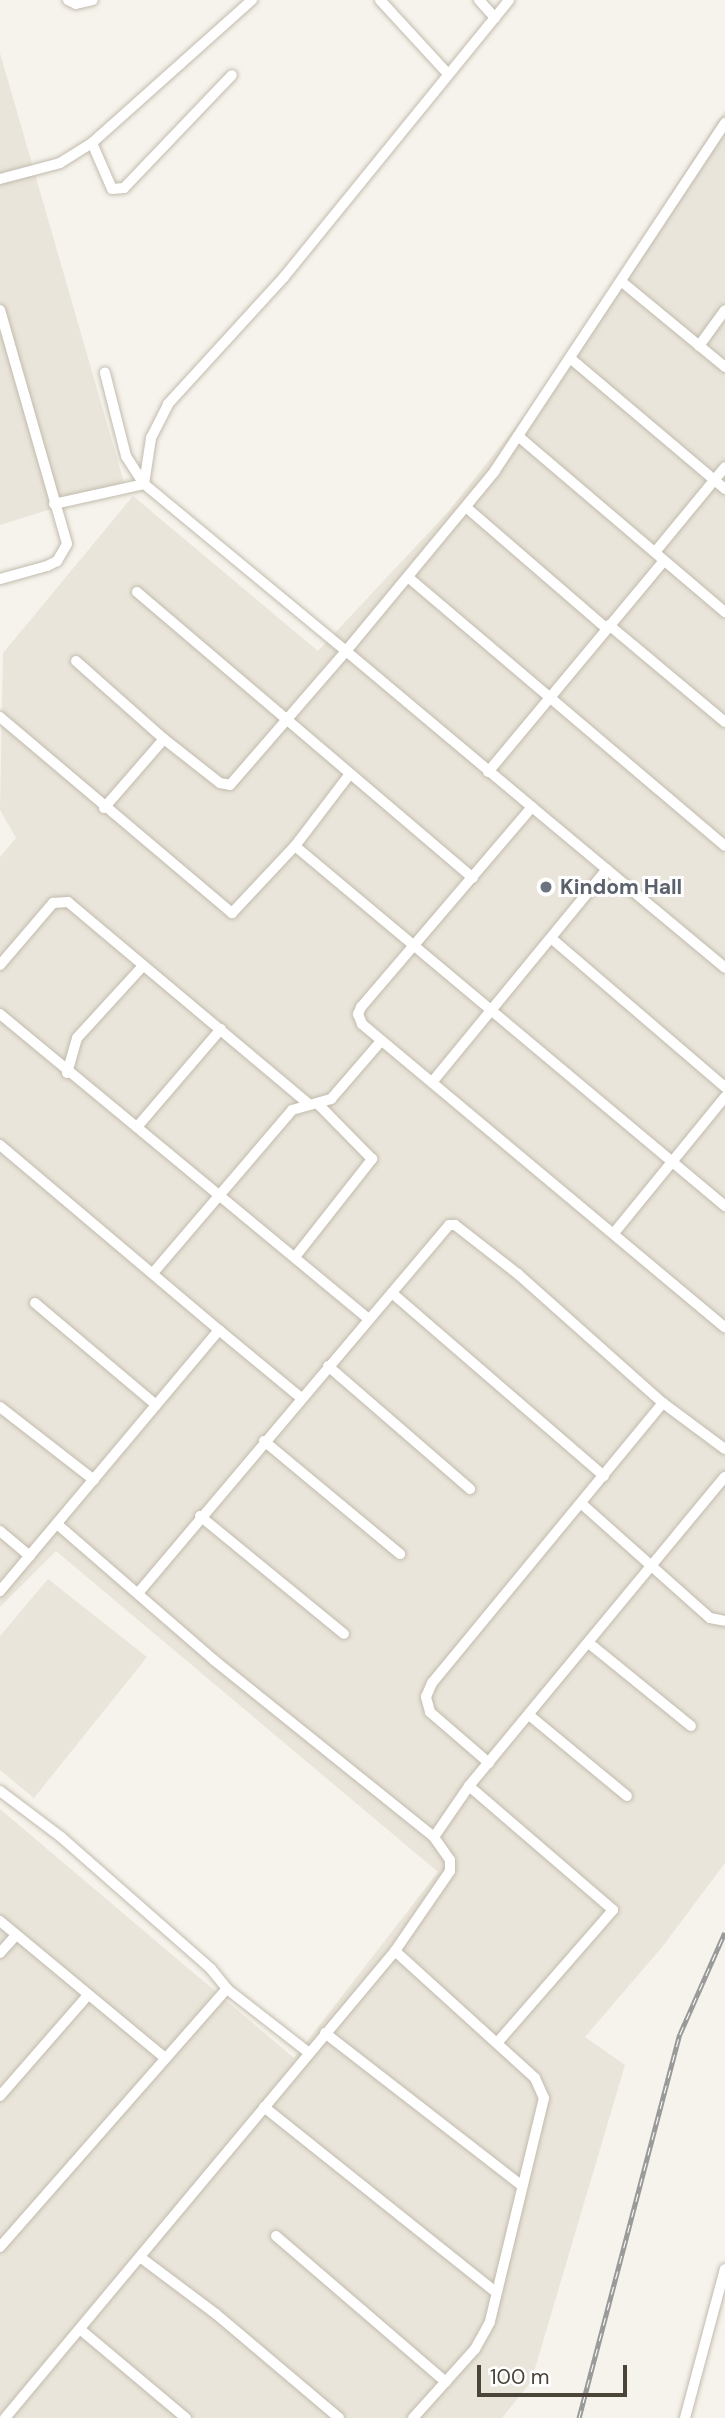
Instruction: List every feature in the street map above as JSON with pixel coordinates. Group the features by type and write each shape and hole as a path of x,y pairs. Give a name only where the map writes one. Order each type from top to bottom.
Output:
{"street":[{"path":"68,0 76,4 93,0"},
{"path":"0,179 60,163 93,143 252,0"},
{"path":"380,0 447,74"},
{"path":"479,0 495,18"},
{"path":"144,484 151,438 168,404 284,277 509,0"},
{"path":"93,143 112,189 124,188 232,75"},
{"path":"76,661 164,738 220,783 230,785 467,508 622,282 725,123"},
{"path":"622,282 725,367"},
{"path":"0,310 66,538 64,552 47,566 0,579"},
{"path":"699,346 725,310"},
{"path":"570,358 725,489"},
{"path":"105,373 125,456 144,484 725,968"},
{"path":"518,436 725,612"},
{"path":"654,552 725,467"},
{"path":"54,504 144,484"},
{"path":"467,508 725,722"},
{"path":"488,772 664,561"},
{"path":"409,578 725,846"},
{"path":"137,592 473,878"},
{"path":"0,717 104,808 232,913 295,846 349,775"},
{"path":"104,808 164,738"},
{"path":"531,807 358,1014 381,1041 433,1081 725,1327"},
{"path":"295,846 725,1206"},
{"path":"433,1081 607,869"},
{"path":"0,965 59,900 68,902 313,1104 372,1159 295,1257"},
{"path":"551,939 725,1087"},
{"path":"67,1073 77,1038 143,966"},
{"path":"0,1014 67,1073 137,1127 367,1318"},
{"path":"137,1127 220,1029"},
{"path":"153,1273 292,1110 331,1100 381,1041"},
{"path":"614,1233 725,1097"},
{"path":"0,1145 300,1397"},
{"path":"139,1592 442,1230 455,1225 518,1274 663,1403 725,1449"},
{"path":"392,1293 604,1476"},
{"path":"35,1303 156,1405"},
{"path":"0,1591 219,1329"},
{"path":"328,1366 470,1489"},
{"path":"489,1763 430,1712 426,1697 432,1684 498,1602 583,1505 663,1403"},
{"path":"0,1406 94,1480"},
{"path":"264,1441 400,1554"},
{"path":"434,1837 469,1786 590,1644 725,1476"},
{"path":"583,1505 710,1618 725,1621"},
{"path":"200,1516 344,1634"},
{"path":"5,2418 395,1951 450,1871 450,1860 434,1837 214,1660 139,1592 57,1524"},
{"path":"0,1531 30,1556"},
{"path":"590,1644 691,1726"},
{"path":"530,1715 627,1796"},
{"path":"469,1786 614,1910 498,2042"},
{"path":"0,1792 61,1837 211,1969 227,1989 308,2052"},
{"path":"0,1921 165,2058"},
{"path":"0,1954 16,1934"},
{"path":"395,1951 535,2078 544,2098 520,2185 512,2240 484,2336 413,2418"},
{"path":"0,2247 227,1989"},
{"path":"0,2096 88,1995"},
{"path":"325,2033 520,2185"},
{"path":"264,2107 496,2292"},
{"path":"276,2236 446,2382"},
{"path":"140,2258 216,2314 339,2418"},
{"path":"685,2418 725,2269"},
{"path":"81,2330 187,2418"}],"shaded area":[{"path":"0,53 125,486 0,525"},
{"path":"725,110 725,1863 663,1946 585,2037 625,2065 531,2382 502,2418 0,2418 0,1809 294,2058 438,1872 56,1551 0,1607 0,857 16,838 0,810 3,653 133,496 318,651 448,512 541,395"},
{"path":"48,1579 147,1657 34,1798 0,1770 0,1636"}],"railway":[{"path":"579,2418 680,2034 725,1932"}],"place":[{"name":"Kindom Hall","path":"546,887"}]}
